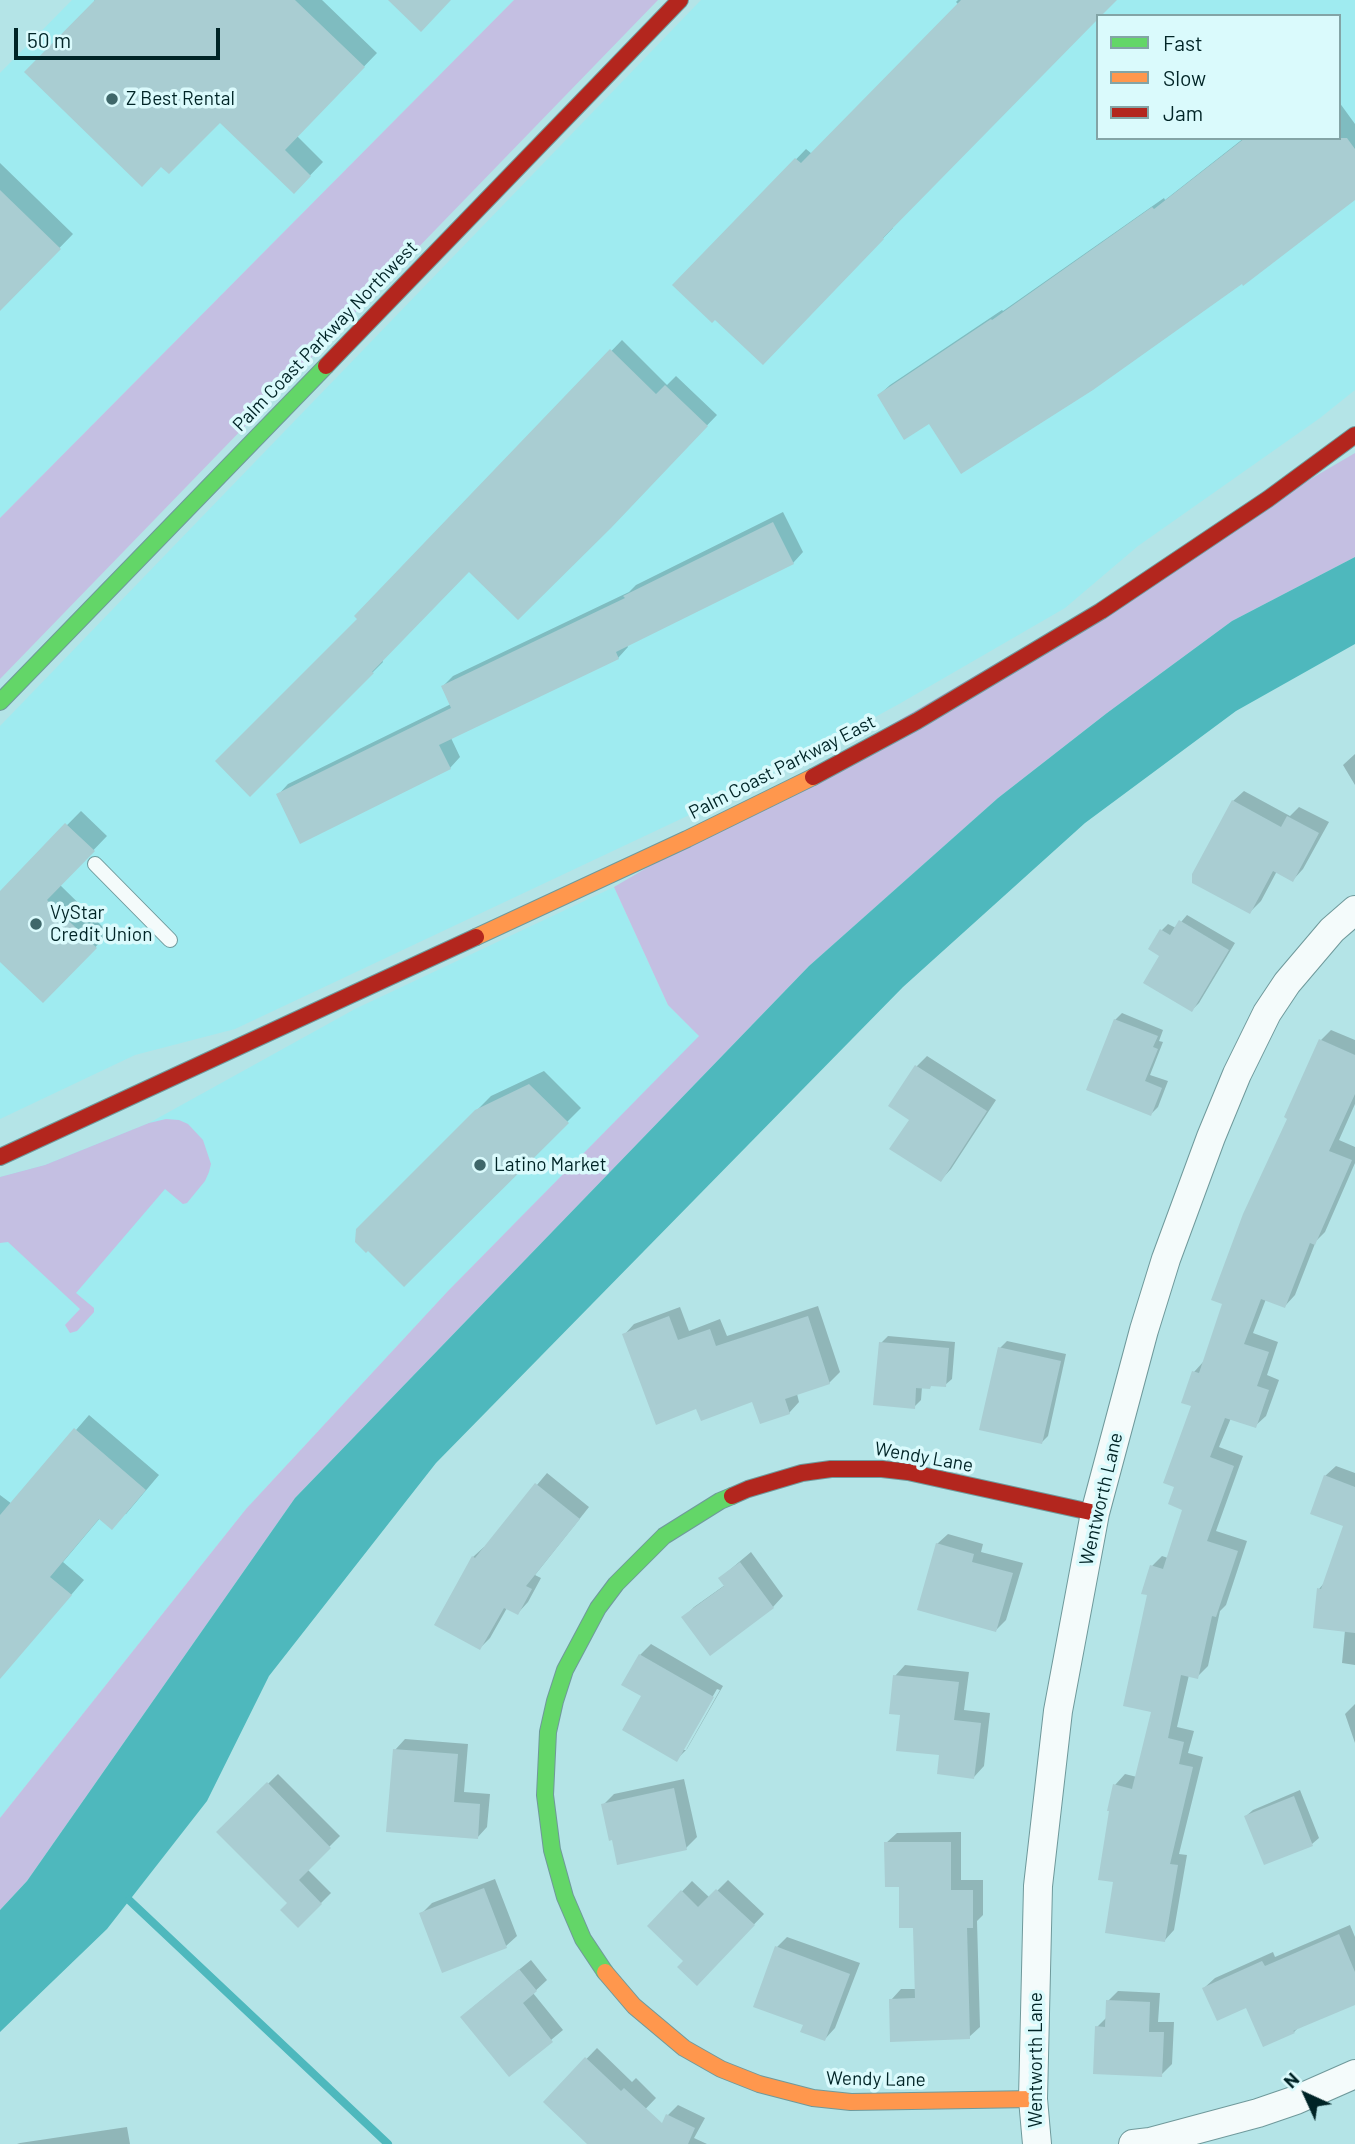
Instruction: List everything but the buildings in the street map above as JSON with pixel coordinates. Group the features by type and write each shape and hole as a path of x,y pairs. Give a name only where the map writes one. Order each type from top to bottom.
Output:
{"main road":[{"name":"Palm Coast Parkway Northwest","path":"0,702 680,0"},
{"name":"Palm Coast Parkway East","path":"0,1157 796,786 917,721 1038,650 1162,571 1268,499 1355,435"},
{"name":"Wendy Lane","path":"1032,2099 851,2102 813,2098 759,2084 721,2069 668,2036 634,2006 607,1975 583,1939 565,1896 548,1824 545,1795 548,1732 565,1670 598,1608 616,1584 664,1536 720,1501 748,1489 802,1473 831,1469 882,1469 922,1475 1095,1513"}],"street":[{"name":"Wentworth Lane","path":"1037,2144 1032,2099 1038,1886 1058,1711 1095,1513 1166,1259 1237,1074 1262,1023 1287,983 1332,930 1355,910"},
{"path":"1133,2144 1187,2133 1258,2113 1296,2100 1355,2074"}],"lane":[{"path":"95,864 170,940"}],"shaded area":[{"path":"72,0 514,0 0,518 0,73"},
{"path":"514,0 658,0 0,679 0,518"},
{"path":"701,0 1355,0 1355,390 1320,418 1138,546 1065,608 899,704 736,793 235,1029 135,1055 0,1119 0,726"},
{"path":"1355,453 1355,557 1232,621 1107,713 998,798 809,966 295,1498 27,1881 0,1910 0,1818 246,1509 448,1291 699,1036 668,1005 614,887"},
{"path":"1355,557 1355,644 1236,711 1085,823 903,987 436,1463 269,1676 207,1801 107,1929 0,2032 0,1910 27,1881 295,1498 809,966 998,798 1232,621"},
{"path":"614,887 668,1005 700,1036 448,1291 246,1509 0,1818 0,1177 45,1165 149,1123 355,1009"},
{"path":"166,1119 188,1124 203,1140 211,1164 205,1181 187,1203 183,1204 165,1189 76,1293 94,1308 94,1312 77,1331 70,1333 65,1325 80,1309 8,1242 0,1243 0,1177 45,1165 149,1123"}],"waterway":[{"path":"129,1900 388,2144"}],"traffic: fast":[{"path":"0,702 326,366"},
{"path":"605,1972 583,1939 565,1897 552,1850 545,1795 548,1732 555,1701 565,1670 598,1608 616,1584 664,1536 732,1496"}],"traffic: slow":[{"path":"476,937 813,777"},
{"path":"605,1972 634,2006 684,2048 721,2069 759,2084 813,2098 851,2102 1033,2099"}],"traffic: jam":[{"path":"326,366 680,0"},
{"path":"813,777 917,721 1101,611 1268,499 1355,435"},
{"path":"0,1157 476,937"},
{"path":"732,1496 802,1473 831,1469 882,1469 908,1472 1095,1513"}],"place":[{"name":"Z Best Rental","path":"112,99"},
{"name":"VyStar Credit Union","path":"36,924"},
{"name":"Latino Market","path":"480,1165"}]}
